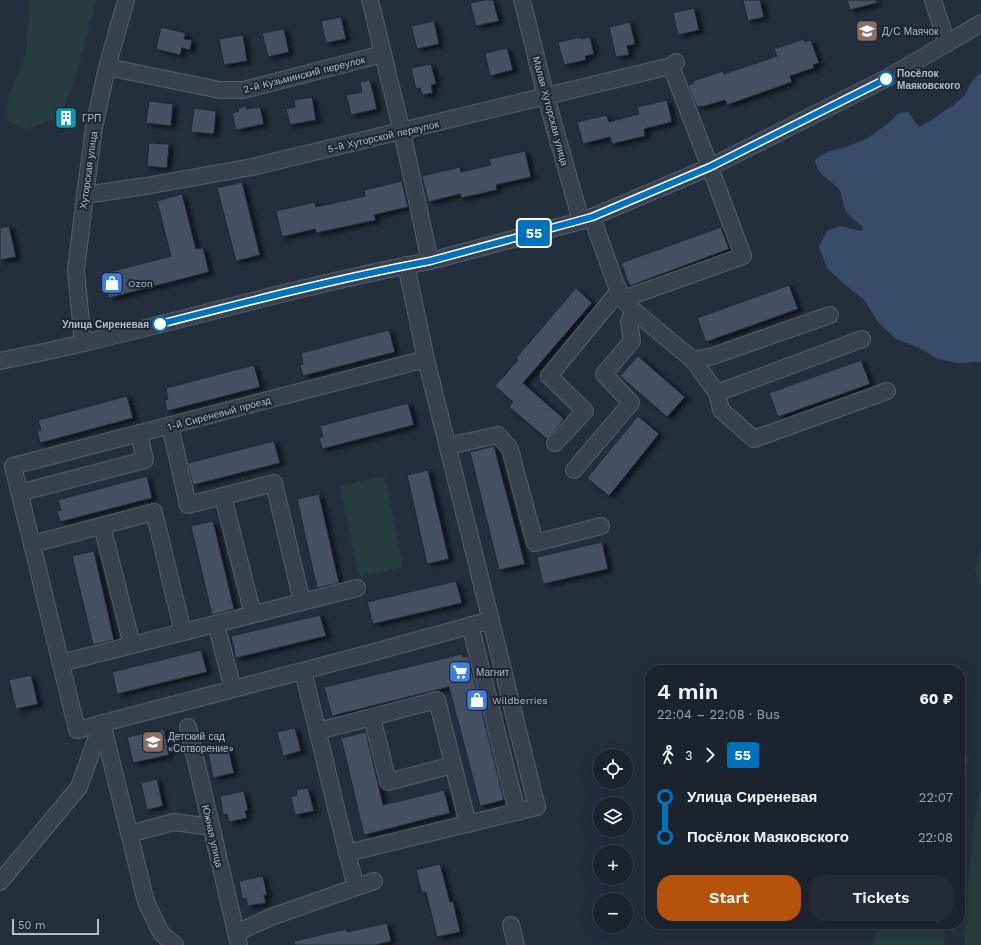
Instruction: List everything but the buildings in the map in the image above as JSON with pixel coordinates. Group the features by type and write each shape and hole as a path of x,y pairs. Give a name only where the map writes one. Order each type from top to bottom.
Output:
{"street":[{"name":"Хуторская улица","path":"83,343 76,270 85,195 94,128 107,66 126,0"},
{"path":"370,0 402,132 430,261"},
{"name":"Малая Хуторская улица","path":"522,0 546,97 587,219 615,282 625,300"},
{"path":"932,0 947,44"},
{"path":"0,361 83,343 292,291 430,261 587,219 710,167 887,78 981,23"},
{"name":"2-й Кузьминский переулок","path":"107,66 220,90 243,90 383,54"},
{"name":"5-й Хуторской переулок","path":"85,195 146,186 252,167 546,97 674,64 710,167"},
{"path":"555,443 585,411 548,376 625,300 743,256 710,167"},
{"path":"347,853 537,807 426,359 406,265"},
{"path":"625,300 693,360 717,393 721,410 754,439 887,392"},
{"path":"574,470 631,403 604,374 632,341 625,300"},
{"path":"693,360 713,356 830,315"},
{"path":"717,393 862,339"},
{"name":"1-й Сиреневый проезд","path":"19,493 13,466 426,359"},
{"path":"170,425 188,505 274,483 302,602"},
{"path":"139,433 145,460 19,493 77,730 491,620"},
{"path":"448,446 498,436 510,449 535,543 601,526"},
{"path":"223,497 253,614"},
{"path":"32,544 154,512 183,632"},
{"path":"102,526 132,645"},
{"path":"61,663 357,588"},
{"path":"216,624 233,689"},
{"path":"470,625 518,812"},
{"path":"303,671 356,887"},
{"path":"318,730 436,700 468,824"},
{"path":"372,717 388,782 453,765"},
{"path":"102,723 146,902 161,933 175,945"},
{"path":"0,882 80,787 102,723"},
{"name":"Южная улица","path":"188,727 237,939"},
{"path":"129,834 174,822 211,826"},
{"path":"237,939 271,917 374,881"},
{"path":"511,925 516,945"}],"green space":[{"path":"30,0 96,0 75,80 59,118 25,129 9,122 6,109 11,89 26,54"},
{"path":"385,476 403,567 359,577 340,486"},
{"path":"981,546 981,592 975,569"},
{"path":"969,754 965,780 965,758"},
{"path":"981,782 981,945 965,945 964,932 973,832"},
{"path":"877,929 946,929 944,945 873,945"}],"water":[{"path":"981,72 981,362 958,363 938,359 917,347 896,339 878,322 864,300 827,268 819,247 827,231 840,226 862,231 863,227 847,212 844,207 840,191 819,171 815,160 827,152 846,147 868,138 899,113 908,112 919,127 954,105 965,95 971,83"}],"bus line":[{"name":"55","path":"160,324 292,291 430,261 581,221 710,167 886,79"}],"place":[{"name":"Д/С Маячок","path":"867,31"},
{"name":"Посёлок Маяковского","path":"886,79"},
{"name":"ГРП","path":"66,118"},
{"name":"Ozon","path":"112,283"},
{"name":"Улица Сиреневая","path":"160,324"},
{"name":"Магнит","path":"460,672"},
{"name":"Wildberries","path":"477,700"},
{"name":"Детский сад «Сотворение»","path":"153,742"}]}
